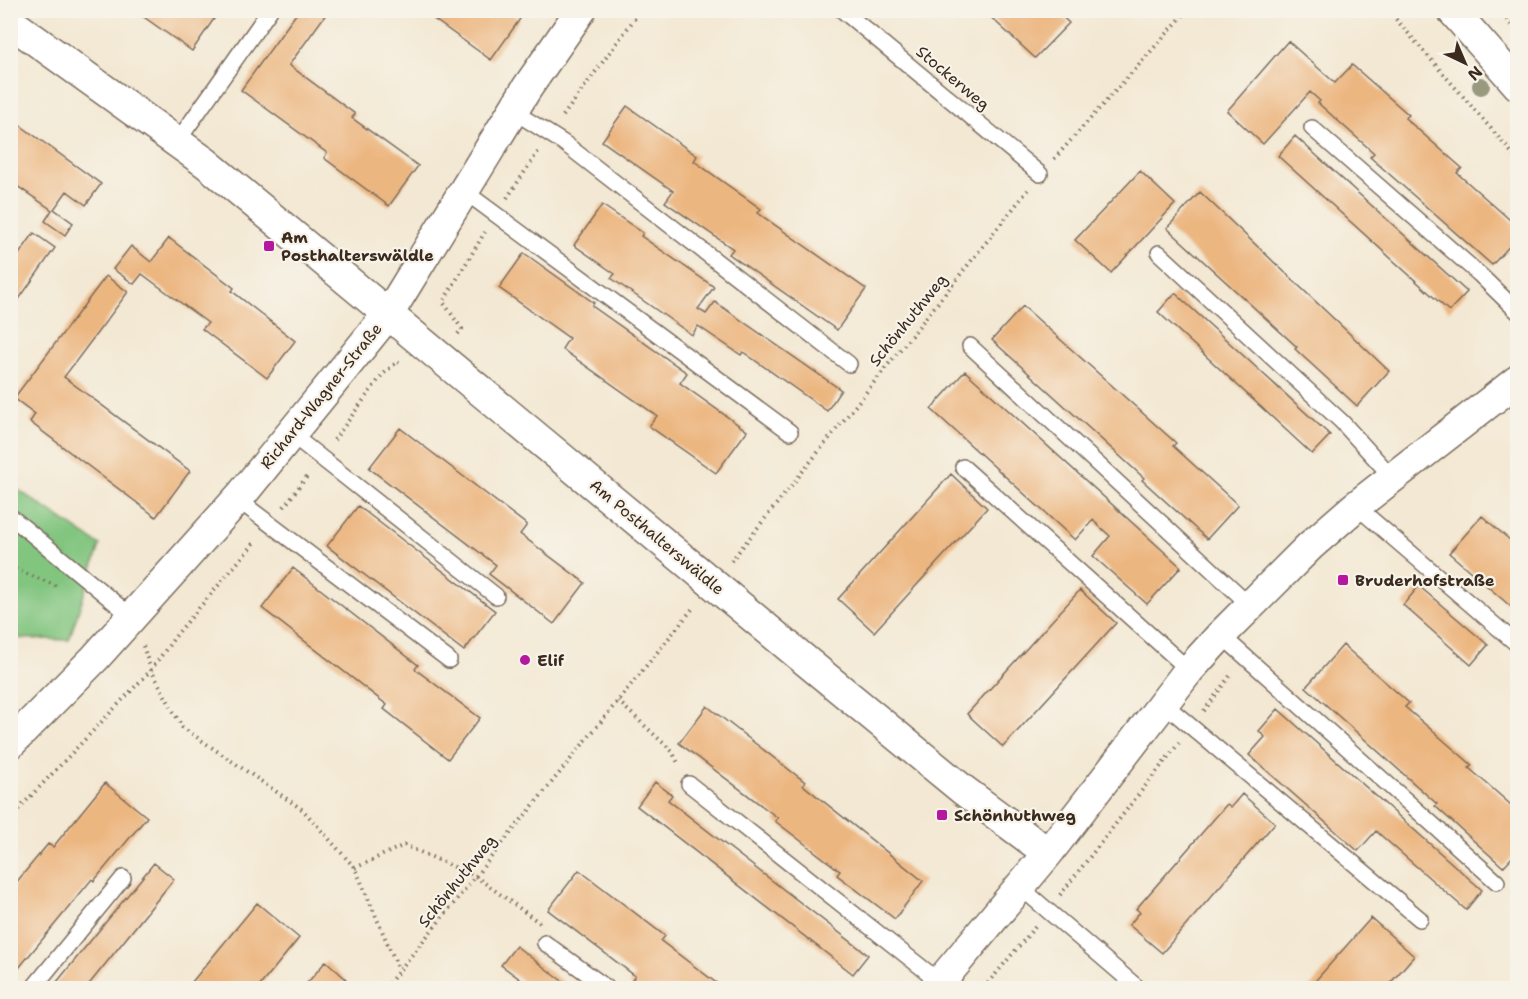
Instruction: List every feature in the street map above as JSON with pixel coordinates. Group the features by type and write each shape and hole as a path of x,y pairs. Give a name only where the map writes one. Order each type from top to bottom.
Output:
{"street":[{"name":"Richard-Wagner-Straße","path":"10,744 132,617 237,500 389,312 513,111 581,10"},
{"path":"1452,10 1518,84"},
{"name":"Am Posthalterswäldle","path":"10,22 177,142 389,312 963,790 1048,853"},
{"path":"938,986 1048,853 1189,670 1221,635 1310,546 1356,506 1518,380"}],"lane":[{"path":"177,142 270,10"},
{"name":"Stockerweg","path":"843,10 1040,174"},
{"path":"513,111 550,134 849,364"},
{"path":"1312,128 1479,274 1518,312"},
{"path":"464,191 790,432"},
{"path":"1159,253 1342,422 1392,477"},
{"path":"970,346 1251,606"},
{"path":"291,434 496,596"},
{"path":"963,467 1189,670"},
{"path":"237,500 448,660"},
{"path":"1356,506 1518,645"},
{"path":"10,516 132,617"},
{"path":"1221,635 1497,882"},
{"path":"1163,703 1420,919"},
{"path":"689,784 938,986"},
{"path":"33,988 123,878"},
{"path":"1019,886 1138,988"},
{"path":"545,943 607,988"}],"path":[{"path":"10,818 151,670 177,634 270,525 382,375 397,362 424,372 441,356 462,329 443,302 495,214 640,10"},
{"name":"Schönhuthweg","path":"385,988 1040,174 1188,10"},
{"path":"1388,10 1518,159"},
{"path":"1500,10 1518,34"},
{"path":"132,617 151,670 182,727 303,810 355,868 399,970"},
{"path":"984,988 1048,912 1245,656"},
{"path":"618,701 672,751 689,784"},
{"path":"355,868 404,845 475,876 539,921 545,943"}],"green space":[{"path":"11,485 100,545 69,640 11,638"}],"building":[{"path":"134,10 220,10 192,51"},
{"path":"299,10 329,10 289,65 355,114 352,118 418,166 389,206 324,158 327,153 241,90"},
{"path":"421,10 508,10 520,19 491,60"},
{"path":"983,10 1055,10 1069,23 1035,58"},
{"path":"1288,41 1335,83 1352,65 1409,115 1405,118 1462,168 1457,173 1518,227 1518,237 1492,265 1370,157 1374,153 1318,103 1320,101 1310,92 1263,144 1227,111"},
{"path":"627,106 697,156 694,161 761,209 758,213 866,289 837,330 729,254 733,249 665,202 673,191 602,141"},
{"path":"10,118 101,184 86,205 67,191 54,209 73,223 65,235 45,221 52,210 10,181"},
{"path":"1295,136 1467,292 1449,311 1278,156"},
{"path":"1140,171 1175,204 1111,273 1075,240"},
{"path":"1200,192 1389,371 1357,406 1295,349 1297,347 1167,228"},
{"path":"602,205 643,233 641,236 714,287 698,309 706,314 715,302 841,390 827,411 743,352 741,355 698,326 692,335 611,278 615,274 574,245"},
{"path":"34,233 55,248 10,312 10,267"},
{"path":"169,238 234,288 232,291 295,341 267,378 202,329 208,323 142,274 134,284 113,269 131,246 151,262"},
{"path":"524,253 594,303 592,306 687,373 680,383 747,431 716,473 649,426 657,416 562,349 569,338 499,288"},
{"path":"106,276 128,292 64,377 190,471 156,517 30,422 35,414 14,398"},
{"path":"1175,293 1330,435 1312,454 1158,312"},
{"path":"1023,306 1176,443 1173,446 1238,505 1207,539 1142,480 1144,478 992,340"},
{"path":"965,371 1181,567 1147,604 1093,556 1110,536 1093,520 1075,540 931,409"},
{"path":"400,428 527,525 520,534 585,583 554,624 489,574 496,565 369,468"},
{"path":"951,474 987,508 874,632 838,599"},
{"path":"358,506 495,611 464,651 327,546"},
{"path":"1482,516 1518,547 1518,619 1513,615 1516,611 1449,553"},
{"path":"293,568 418,665 415,669 480,718 448,759 384,709 387,705 262,608"},
{"path":"1419,586 1488,645 1471,665 1403,605"},
{"path":"1080,590 1116,623 1003,747 967,714"},
{"path":"1343,645 1409,703 1405,707 1472,765 1469,768 1518,811 1518,851 1503,867 1435,806 1437,804 1306,687"},
{"path":"707,706 805,782 803,785 923,881 895,919 837,875 840,871 775,821 778,818 679,743"},
{"path":"1278,709 1482,890 1466,910 1376,831 1358,851 1249,755 1265,737 1259,731"},
{"path":"655,782 672,795 668,800 868,955 853,974 637,806"},
{"path":"105,783 147,817 94,881 92,879 18,969 13,966 10,970 10,890 48,844 53,847"},
{"path":"1242,794 1275,823 1162,953 1129,925 1140,912 1136,909 1227,804 1231,807"},
{"path":"154,863 174,879 86,988 52,988"},
{"path":"579,870 665,936 661,941 723,988 635,988 629,984 635,976 548,910"},
{"path":"257,903 299,938 258,988 187,988"},
{"path":"1371,918 1414,956 1386,988 1309,988"},
{"path":"516,946 572,988 532,988 501,965"},
{"path":"326,961 346,979 338,988 303,988"}],"place":[{"name":"Am Posthalterswäldle","path":"269,246"},
{"name":"Bruderhofstraße","path":"1343,580"},
{"name":"Elif","path":"525,660"},
{"name":"Schönhuthweg","path":"942,815"}]}
